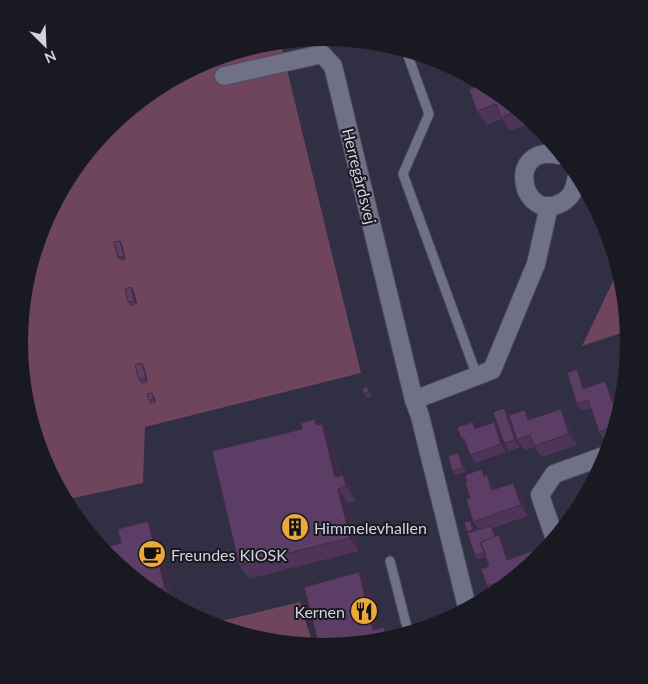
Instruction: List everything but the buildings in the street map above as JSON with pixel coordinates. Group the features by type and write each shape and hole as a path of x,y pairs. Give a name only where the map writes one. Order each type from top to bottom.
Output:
{"street":[{"name":"Herregårdsvej","path":"224,76 322,54 333,66 414,400 420,416 466,602"},
{"path":"552,153 534,158 524,172 525,190 530,197 536,202 549,206 561,203 568,198 575,184"},
{"path":"414,400 492,370 536,264 549,206"},
{"path":"552,531 540,495 554,474 596,459"}],"lane":[{"path":"409,58 429,114 403,174 477,376"},
{"path":"390,561 407,626"}],"shaded area":[{"path":"282,48 361,373 145,427 143,483 72,498 50,455 33,400 28,361 30,303 43,247 58,211 77,177 114,132 129,119 159,95 193,76 229,61"},
{"path":"614,280 620,333 582,346"},
{"path":"300,602 311,638 266,633 223,621"}],"place":[{"name":"Himmelevhallen","path":"295,527"},
{"name":"Freundes KIOSK","path":"152,554"},
{"name":"Kernen","path":"364,611"}]}
